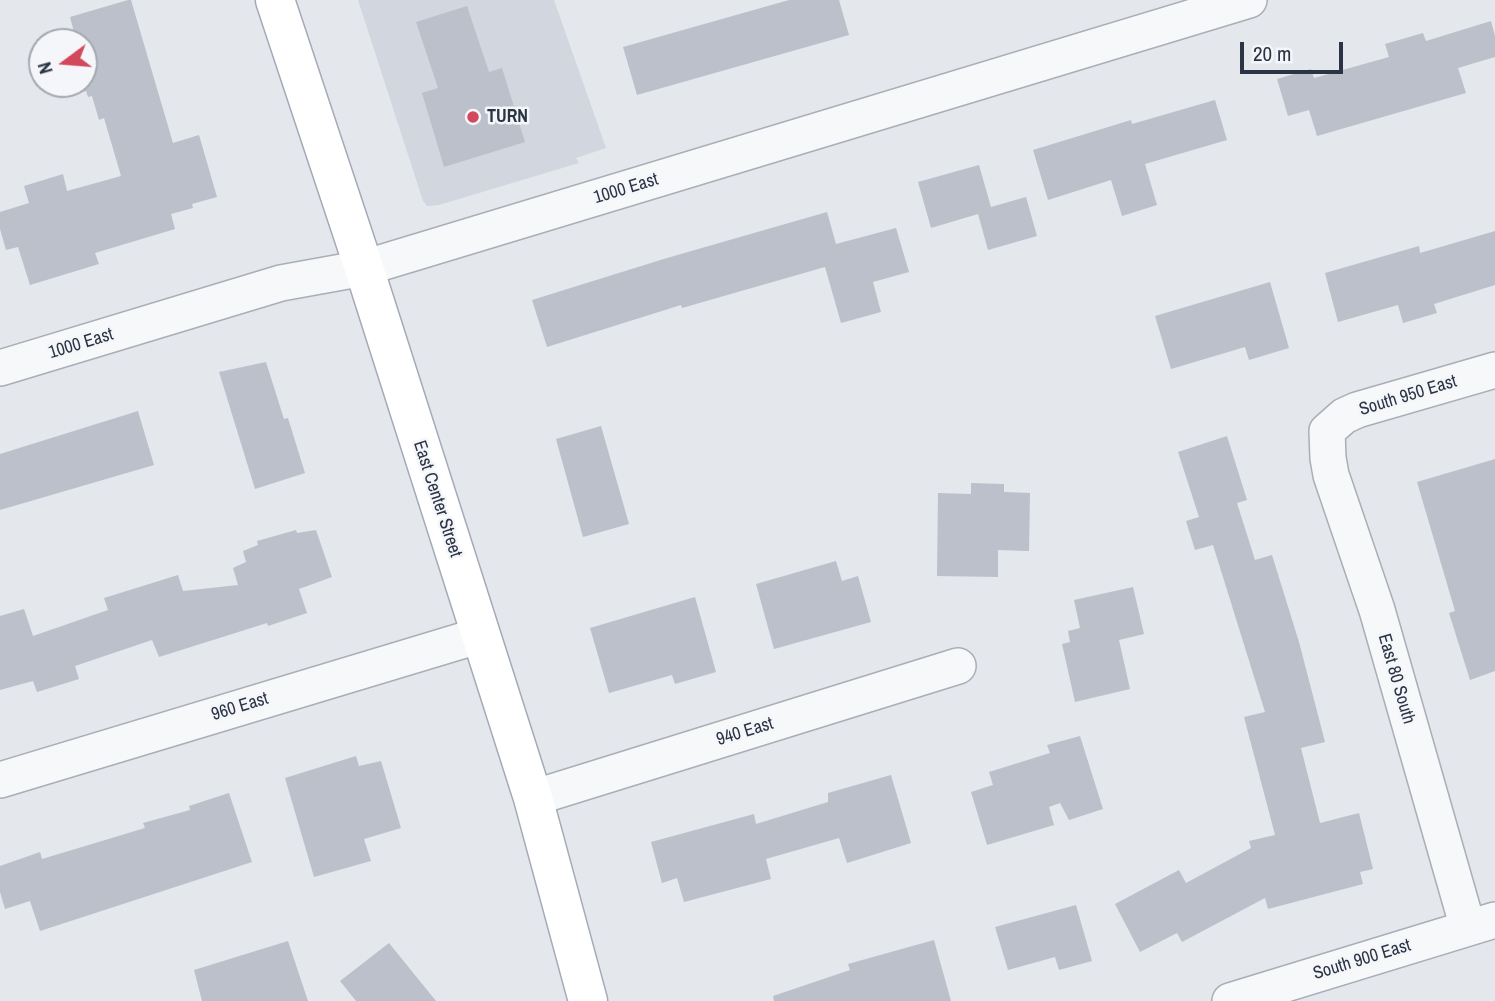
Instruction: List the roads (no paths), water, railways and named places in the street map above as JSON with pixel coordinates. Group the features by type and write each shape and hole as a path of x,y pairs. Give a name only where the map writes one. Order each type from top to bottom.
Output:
{"main road":[{"name":"East Center Street","path":"275,0 364,268 533,798 588,1001"}],"street":[{"name":"1000 East","path":"0,368 281,283 364,268 1249,0"},
{"name":"South 950 East","path":"1327,431 1344,416 1357,410 1495,370"},
{"name":"East 80 South","path":"1327,431 1331,475 1482,924"},
{"name":"960 East","path":"0,780 481,635"},
{"name":"940 East","path":"533,798 958,666"},
{"name":"South 900 East","path":"1230,1001 1482,924"}],"place":[{"name":"TURN","path":"473,117"}]}
